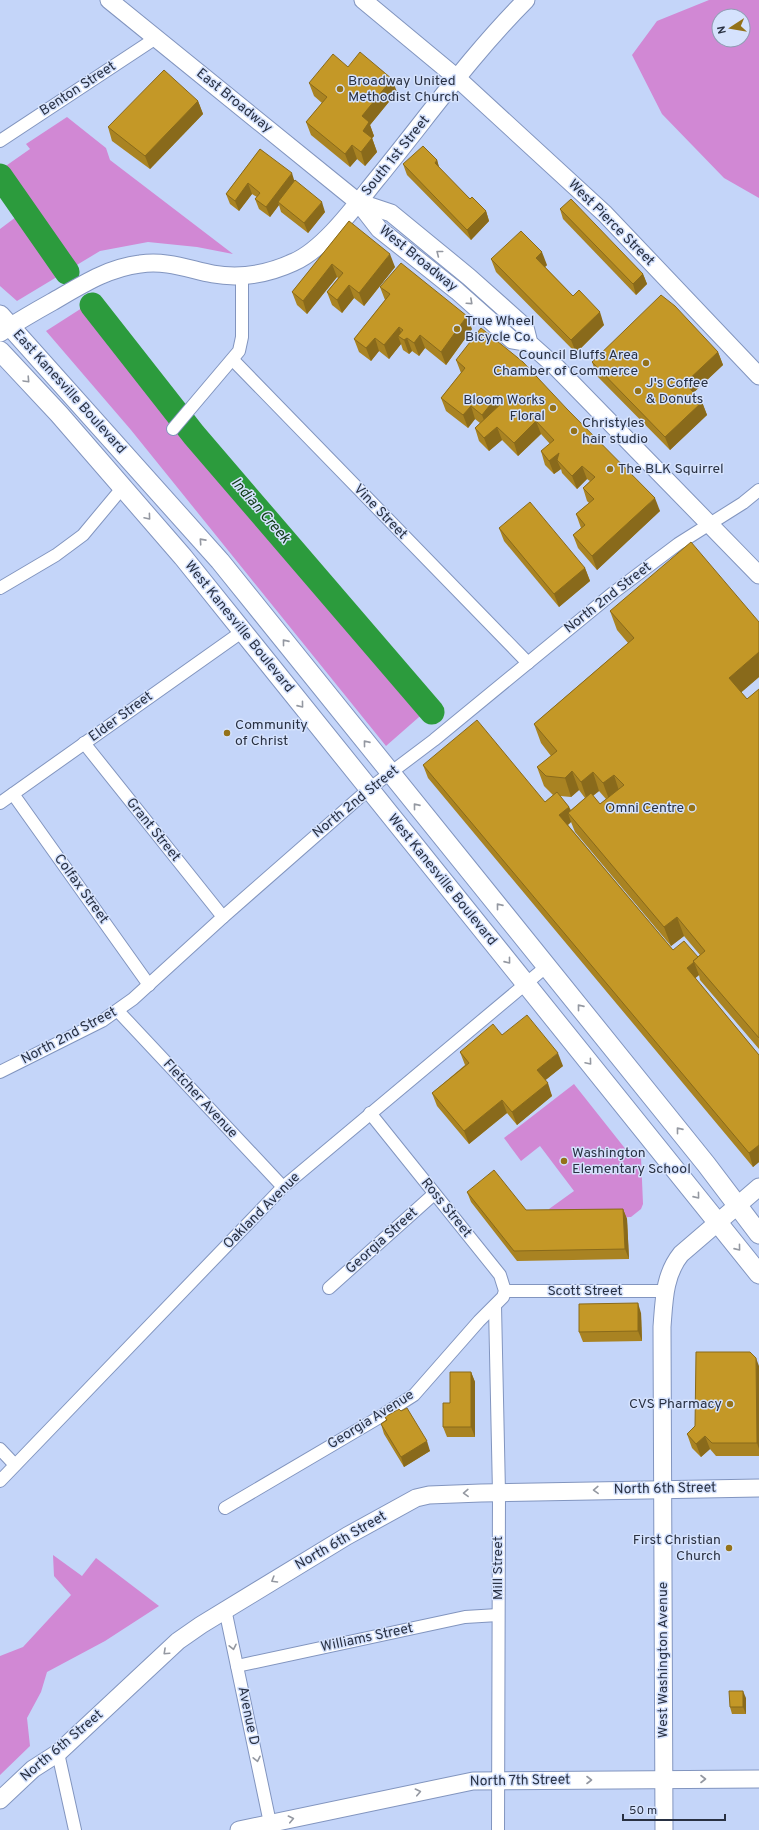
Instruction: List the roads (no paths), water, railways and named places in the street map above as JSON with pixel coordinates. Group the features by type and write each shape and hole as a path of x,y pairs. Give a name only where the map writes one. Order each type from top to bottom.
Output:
{"main road":[{"name":"East Broadway","path":"109,0 358,202"},
{"name":"West Pierce Street","path":"363,0 457,78 605,214 759,376"},
{"name":"South 1st Street","path":"3,325 101,274 140,264 164,263 213,274 242,277 283,267 307,255 326,239 358,202 411,139 457,78 494,34 526,0"},
{"name":"West Broadway","path":"358,202 391,213 469,277 525,327 529,343 556,367 759,575"},
{"name":"East Kanesville Boulevard","path":"3,325 138,470"},
{"name":"East Kanesville Boulevard","path":"0,351 59,414 123,487"},
{"name":"West Kanesville Boulevard","path":"138,470 220,561 390,774 706,1164 759,1234"},
{"name":"West Kanesville Boulevard","path":"123,487 243,632 759,1274"},
{"name":"West Washington Avenue","path":"664,1830 662,1327 665,1291 669,1274 676,1260 688,1247 759,1187"},
{"name":"North 6th Street","path":"0,1800 33,1769 58,1753 178,1641 225,1609 348,1536 416,1498 429,1495 759,1488"},
{"name":"North 7th Street","path":"239,1830 473,1781 759,1779"}],"street":[{"name":"Benton Street","path":"0,141 156,38"},
{"path":"173,428 233,360 239,351 242,337 242,277"},
{"name":"Vine Street","path":"233,360 528,663"},
{"path":"0,588 56,555 83,535 123,487"},
{"name":"North 2nd Street","path":"0,1072 102,1021 118,1011 369,789 434,740 613,593 678,544 709,523 743,503 759,490"},
{"name":"Elder Street","path":"0,803 243,632"},
{"name":"Grant Street","path":"84,743 223,917"},
{"name":"Colfax Street","path":"13,794 149,985"},
{"name":"Oakland Avenue","path":"0,1481 283,1187 547,966"},
{"name":"Fletcher Avenue","path":"118,1011 283,1187"},
{"name":"Ross Street","path":"370,1113 500,1274 505,1291"},
{"name":"Georgia Street","path":"329,1288 434,1194"},
{"path":"495,1306 503,1298 505,1291"},
{"name":"Scott Street","path":"505,1291 665,1291"},
{"name":"Mill Street","path":"495,1306 499,1493 498,1830"},
{"name":"Georgia Avenue","path":"225,1508 378,1418 414,1395 479,1321 495,1306"},
{"path":"0,1449 15,1465"},
{"name":"Avenue D","path":"225,1609 270,1823"},
{"name":"Williams Street","path":"237,1666 465,1617 498,1615"},
{"path":"58,1753 75,1830"}],"waterway":[{"name":"Indian Creek","path":"0,176 67,272"},
{"name":"Indian Creek","path":"92,305 194,435 432,712"}],"place":[{"name":"Broadway United Methodist Church","path":"340,89"},
{"name":"True Wheel Bicycle Co.","path":"457,329"},
{"name":"Council Bluffs Area Chamber of Commerce","path":"646,363"},
{"name":"J's Coffee & Donuts","path":"638,391"},
{"name":"Bloom Works Floral","path":"553,408"},
{"name":"Christyles hair studio","path":"574,431"},
{"name":"The BLK Squirrel","path":"610,469"},
{"name":"Community of Christ","path":"227,733"},
{"name":"Omni Centre","path":"692,808"},
{"name":"Washington Elementary School","path":"564,1161"},
{"name":"CVS Pharmacy","path":"730,1404"},
{"name":"First Christian Church","path":"729,1548"}]}
